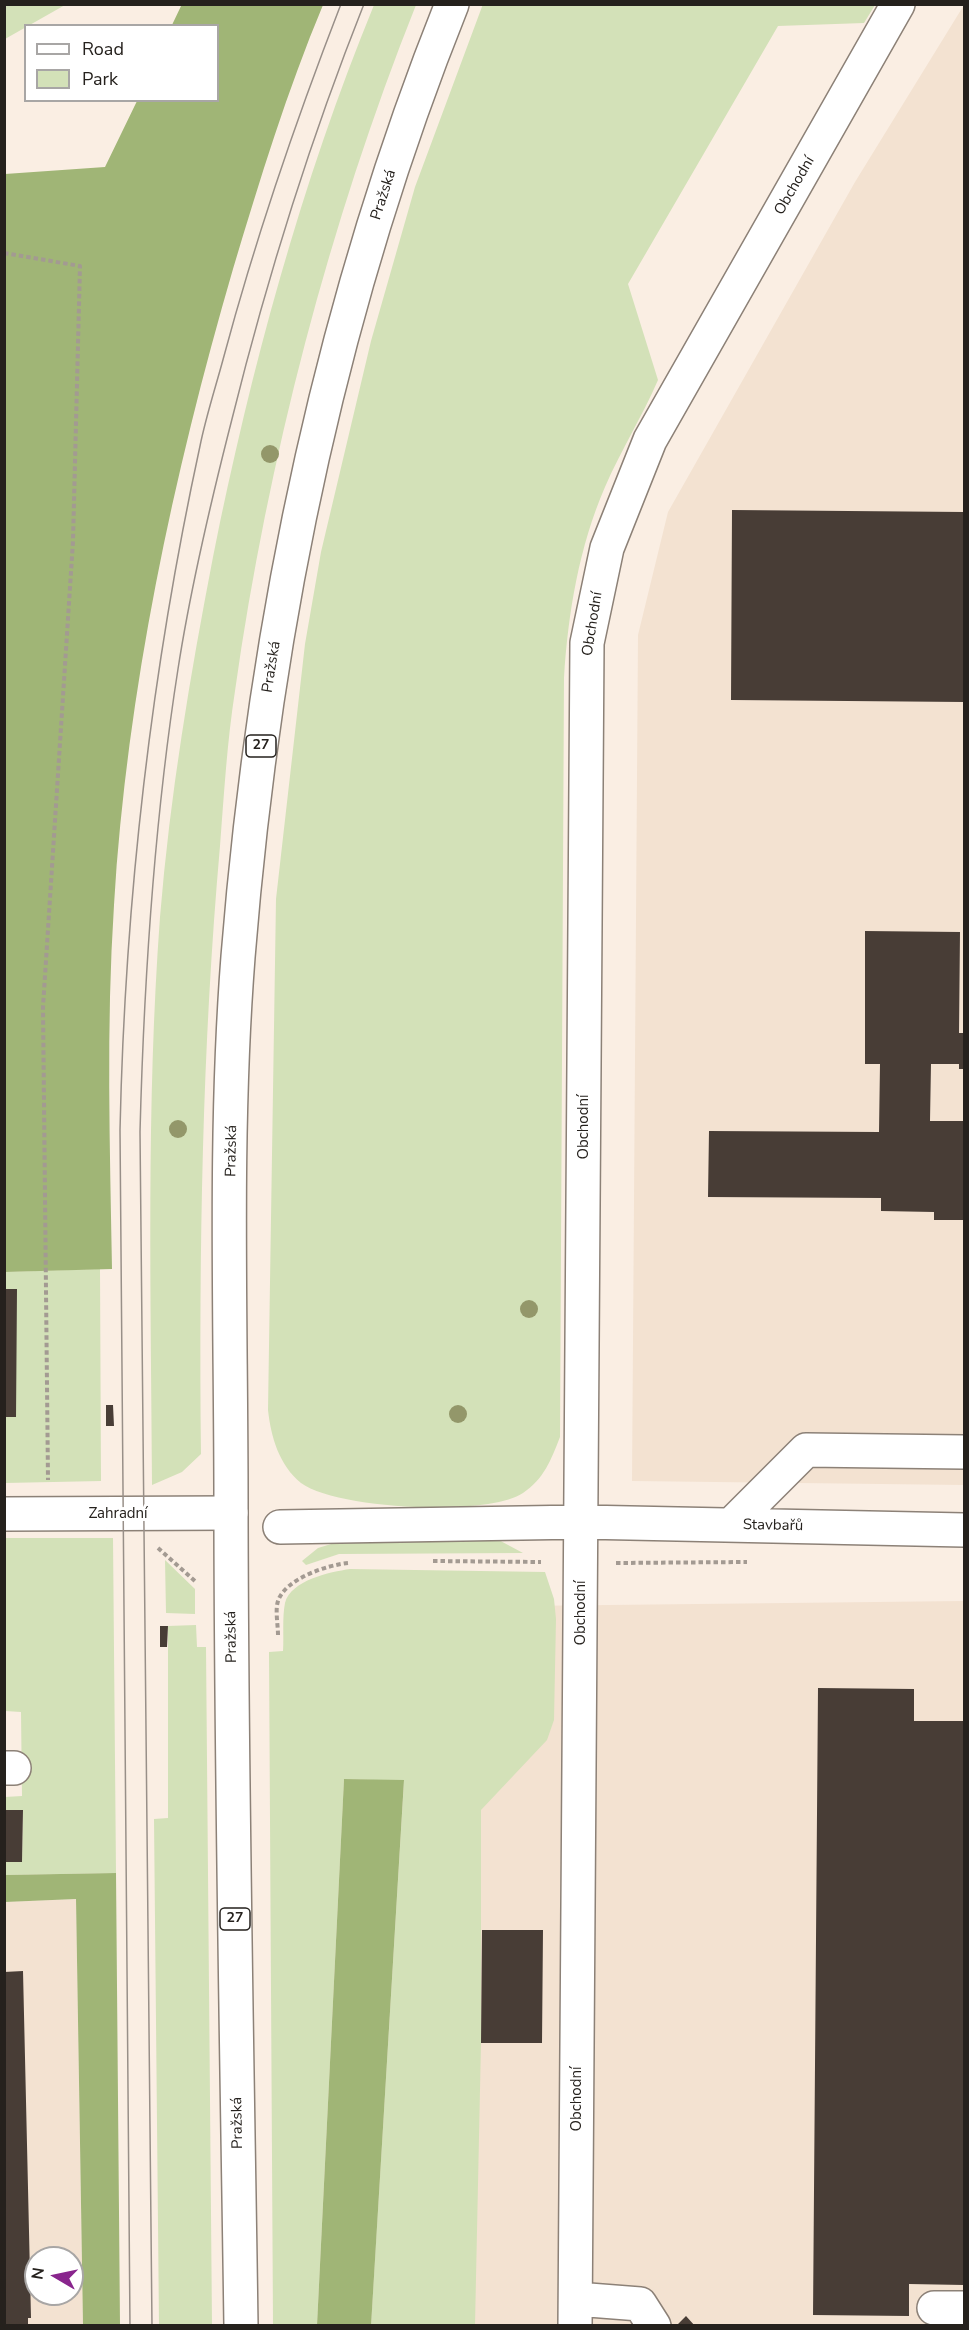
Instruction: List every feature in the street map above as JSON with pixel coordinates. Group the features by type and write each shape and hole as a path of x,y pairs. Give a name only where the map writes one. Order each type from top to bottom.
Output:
{"street":[{"name":"Pražská","path":"241,2325 231,1513 230,1234 238,960 250,834 272,666 305,480 344,329 387,186 452,4"},
{"name":"Obchodní","path":"575,2312 587,643 606,548 650,440 898,4"},
{"path":"731,1525 806,1450 964,1452"},
{"name":"Zahradní","path":"4,1514 231,1513"},
{"name":"Stavbařů","path":"280,1527 582,1522 964,1530"},
{"path":"575,2312 640,2304 654,2325"}],"path":[{"path":"4,253 80,266 73,541 43,1007 48,1492"},
{"path":"158,1513 158,1551 165,1554 201,1588"},
{"path":"421,1561 541,1562"},
{"path":"278,1635 278,1601 287,1589 327,1565 350,1562"}],"shaded area":[{"path":"964,5 964,1485 632,1481 638,635 668,512 855,182"},
{"path":"964,1601 964,2325 423,2326 431,1607"},
{"path":"76,1899 82,2246 24,2246 24,2306 83,2306 83,2325 5,2325 4,1902"}],"green space":[{"path":"5,4 65,4 31,24 24,24 24,28 5,39"},
{"path":"182,4 323,5 253,202 211,347 172,504 142,664 120,825 114,905 109,1087 112,1269 5,1272 5,174 105,167 137,102 219,102 219,24 172,24"},
{"path":"483,4 875,5 864,23 778,26 628,284 658,380 611,473 588,533 576,581 568,629 564,678 560,1437 542,1475 523,1493 505,1501 478,1505 412,1507 345,1499 319,1492 301,1483 287,1468 277,1450 271,1430 268,1410 276,899 305,644 321,552 371,341 415,187"},
{"path":"374,5 416,5 356,172 305,343 265,517 230,730 209,998 201,1226 201,1454 182,1472 152,1485 150,1201 153,1059 160,917 169,826 182,736 213,557 261,346 323,140"},
{"path":"100,1269 101,1481 5,1483 4,1272"},
{"path":"5,1538 113,1538 116,1873 5,1875 4,1862 22,1862 23,1811 5,1810 5,1797 22,1796 21,1712 5,1711"},
{"path":"495,1538 523,1553 339,1554 306,1565 302,1561 318,1548 341,1541"},
{"path":"165,1560 195,1589 195,1614 166,1613"},
{"path":"350,1569 545,1572 554,1599 556,1619 554,1720 547,1740 481,1810 481,2043 475,2325 371,2325 404,1781 344,1779 317,2325 273,2325 269,1652 283,1651 285,1603 295,1588 332,1572"},
{"path":"196,1625 197,1647 206,1647 212,2325 159,2325 154,1819 168,1818 168,1626"},
{"path":"344,1779 404,1780 371,2326 317,2325"},
{"path":"116,1873 120,2325 83,2325 84,2246 82,2246 76,1899 5,1902 5,1875"}],"building":[{"path":"732,510 964,512 964,702 731,700"},
{"path":"865,931 960,932 959,1033 964,1033 964,1069 959,1069 959,1064 931,1064 930,1121 964,1121 964,1220 934,1220 934,1212 881,1211 881,1198 708,1197 709,1131 879,1132 880,1064 865,1064"},
{"path":"4,1289 17,1289 16,1417 4,1417"},
{"path":"106,1405 113,1405 114,1426 106,1426"},
{"path":"160,1626 168,1626 167,1647 160,1647"},
{"path":"818,1688 914,1689 914,1721 964,1721 964,2285 909,2284 909,2316 813,2315"},
{"path":"4,1810 23,1810 22,1862 4,1862"},
{"path":"482,1930 543,1930 542,2043 481,2043"},
{"path":"23,1971 29,2246 24,2246 24,2306 31,2306 31,2318 28,2318 28,2326 4,2326 4,1972"},
{"path":"686,2316 695,2326 676,2326"}],"tram line":[{"path":"130,2326 120,1130 123,1044 135,872 154,701 202,435 263,223 308,91 341,4"},
{"path":"152,2326 140,1132 147,958 156,842 183,638 224,450 260,314 291,210 344,55 364,4"}]}
